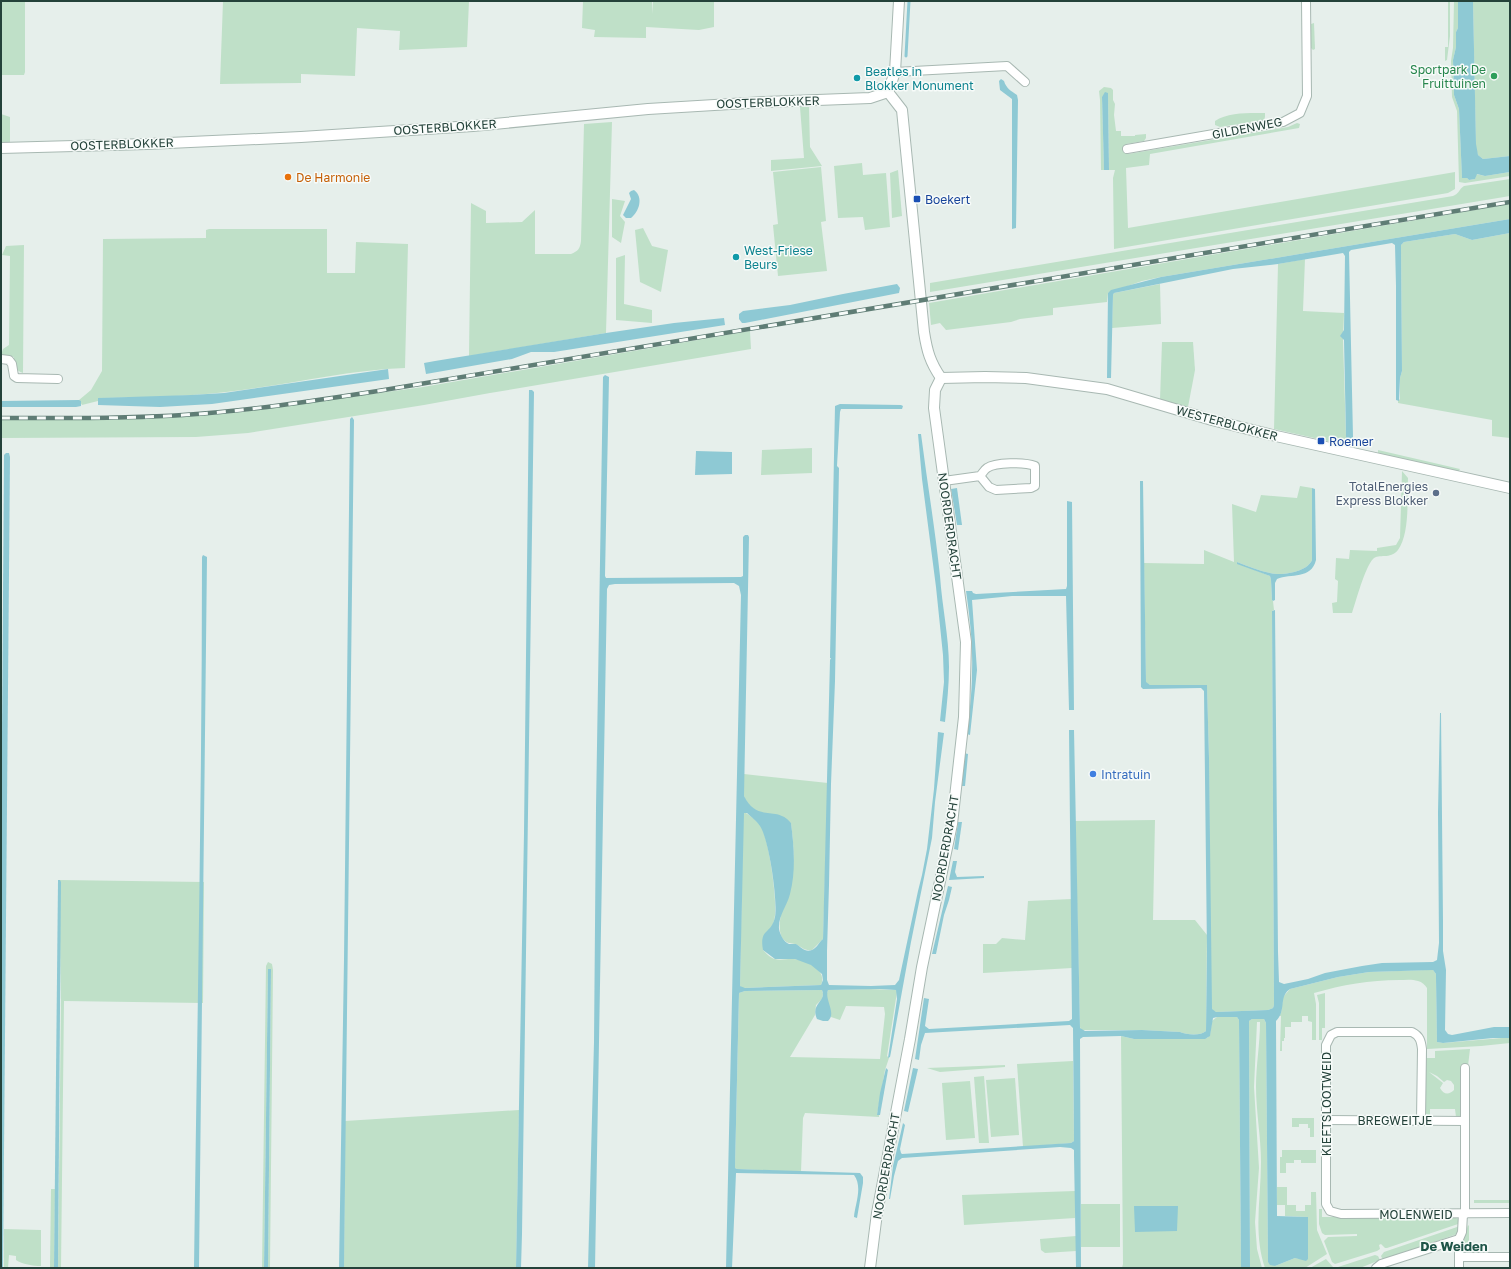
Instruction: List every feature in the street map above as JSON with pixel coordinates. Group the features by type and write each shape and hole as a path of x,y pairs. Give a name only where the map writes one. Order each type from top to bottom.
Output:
{"street":[{"path":"888,92 895,72 899,1"},
{"name":"GILDENWEG","path":"1127,149 1283,122 1300,113 1304,107 1307,96 1306,1"},
{"path":"895,72 1007,66 1025,82"},
{"path":"874,85 888,92 902,110 924,332 928,354 933,366 941,378"},
{"name":"OOSTERBLOKKER","path":"1,148 270,138 465,127 648,109 765,102 870,98 888,92"},
{"path":"1,359 9,360 12,364 14,376 17,378 58,379"},
{"name":"NOORDERDRACHT","path":"870,1268 878,1213 922,967 952,824 964,716 966,642 934,408 935,390 941,378"},
{"name":"WESTERBLOKKER","path":"941,378 1026,378 1107,389 1212,420 1276,436 1510,488"},
{"path":"944,481 980,476 987,468 994,465 1027,463 1035,466 1035,486 1031,488 996,490 989,487 980,476"},
{"name":"KIEFTSLOOTWEID","path":"1326,1204 1326,1045 1331,1035 1337,1032 1412,1032 1417,1035 1420,1039 1422,1049 1421,1120"},
{"path":"1459,1268 1459,1239 1462,1232 1464,1214 1465,1068"},
{"name":"BREGWEITJE","path":"1326,1120 1465,1121"},
{"name":"MOLENWEID","path":"1326,1204 1330,1211 1341,1214 1510,1213"},
{"path":"1376,1268 1381,1264 1459,1239"},
{"path":"1459,1257 1510,1257"}],"green space":[{"path":"1,1 25,1 24,75 1,75"},
{"path":"223,1 469,1 467,47 399,50 400,31 357,28 355,76 301,74 301,83 220,84"},
{"path":"583,1 652,1 652,14 653,1 714,1 714,27 699,30 646,27 646,38 594,37 595,30 582,28"},
{"path":"1448,1 1450,1 1450,36 1447,60 1445,61 1445,47 1448,47"},
{"path":"1454,1 1458,1 1458,28 1456,32 1456,47 1453,60 1454,95 1459,109 1462,178 1467,178 1469,180 1475,179 1476,174 1485,176 1510,172 1510,176 1465,183 1459,182 1457,111 1452,97 1451,61 1453,48"},
{"name":"Sportpark De Fruittuinen","path":"1473,1 1510,1 1510,156 1483,159 1478,155 1476,149"},
{"path":"1314,23 1315,49 1313,50 1311,48 1311,24"},
{"path":"1104,87 1111,88 1113,90 1116,131 1121,131 1121,136 1146,134 1144,141 1126,144 1128,154 1288,127 1297,123 1300,124 1299,128 1150,154 1149,165 1126,168 1128,228 1455,172 1455,189 1448,193 1114,249 1113,178 1115,170 1109,170 1108,94 1102,97 1104,170 1101,170 1099,91"},
{"path":"800,107 809,107 810,147 822,166 771,171 771,160 804,158"},
{"path":"1265,113 1264,120 1220,127 1215,125 1215,121 1226,116"},
{"path":"1,114 10,117 10,144 1,144"},
{"path":"612,122 606,333 469,356 471,203 486,211 486,223 522,222 535,210 535,254 571,254 575,252 579,248 581,241 584,124"},
{"path":"862,163 863,175 886,173 890,227 865,230 863,217 838,218 834,166"},
{"path":"821,167 826,221 821,222 827,271 778,276 773,225 778,224 773,172"},
{"path":"898,170 902,216 892,218 890,173"},
{"path":"1510,179 1510,196 930,292 930,283 1453,196 1457,194 1464,186"},
{"path":"612,199 625,201 620,216 625,222 621,243 612,237"},
{"path":"1510,204 1510,219 1161,277 1142,281 1108,293 1107,302 1053,308 1053,315 946,330 940,323 931,325 929,303"},
{"path":"643,228 652,246 668,250 661,292 640,282 635,230"},
{"path":"327,229 327,273 355,273 356,242 408,244 405,368 364,371 206,394 99,398 98,401 82,405 79,400 91,390 102,371 103,239 206,238 206,230"},
{"path":"1510,233 1510,438 1492,436 1492,420 1398,403 1398,401 1400,399 1400,378 1402,371 1401,245 1404,242 1455,234 1472,240"},
{"path":"24,245 23,373 15,367 14,357 1,355 3,349 9,345 10,256 2,255 6,246"},
{"path":"625,255 624,304 652,310 652,323 616,320 616,258"},
{"path":"1305,259 1303,311 1344,313 1343,340 1346,437 1348,441 1350,441 1350,446 1274,429 1278,264"},
{"path":"1160,284 1161,324 1112,328 1114,293"},
{"path":"750,331 751,349 424,405 248,433 196,437 1,438 1,419 147,418 234,413 423,387"},
{"path":"1162,342 1193,342 1195,370 1188,407 1160,400"},
{"path":"812,448 812,473 761,475 762,450"},
{"path":"1378,450 1460,469 1458,472 1378,455"},
{"path":"1402,471 1408,478 1407,516 1402,543 1398,550 1392,555 1375,557 1370,563 1364,576 1352,613 1333,613 1332,603 1337,602 1338,581 1335,579 1336,558 1349,559 1350,550 1377,551 1377,548 1396,545 1400,538"},
{"path":"1300,486 1312,488 1312,560 1309,564 1305,568 1294,572 1275,574 1237,562 1270,576 1274,610 1272,611 1274,1005 1273,1008 1268,1010 1216,1012 1213,1011 1210,1006 1209,758 1207,686 1150,685 1146,683 1144,563 1204,564 1204,550 1234,562 1232,504 1256,512 1261,495 1297,498"},
{"path":"744,774 828,783 823,939 812,950 787,942 781,935 780,918 793,866 791,823 756,811 746,802 743,793"},
{"path":"744,812 761,826 767,844 772,870 775,896 775,915 772,928 763,950 770,957 775,959 794,959 804,961 815,967 819,970 821,975 821,985 743,988 740,986"},
{"path":"1155,820 1153,920 1195,920 1207,935 1206,1031 1201,1034 1186,1034 1180,1032 1142,1030 1081,1030 1075,821"},
{"path":"59,880 204,882 203,1003 64,1001 61,1268 58,1268 61,1001"},
{"path":"1072,899 1072,968 983,973 983,944 996,944 1002,938 1025,940 1028,901"},
{"path":"268,962 272,964 273,970 270,1268 268,1268 271,969 268,969 264,1268 262,1268 266,966"},
{"path":"1433,970 1436,974 1437,1042 1443,1043 1510,1038 1510,1043 1427,1049 1427,988 1416,980 1388,980 1356,984 1314,993 1316,1004 1316,1040 1312,1040 1312,1022 1308,1021 1308,1016 1302,1016 1302,1022 1291,1022 1291,1027 1285,1027 1285,1038 1284,1041 1282,1041 1282,1051 1280,1051 1281,1016 1279,1016 1281,1013 1283,997 1290,989 1338,977 1369,972"},
{"path":"822,990 822,999 816,1005 815,1015 790,1057 880,1059 885,1014 884,1007 846,1006 840,1020 831,1017 827,1000 828,990 896,990 897,992 887,1056 889,1058 885,1070 877,1115 879,1115 879,1117 805,1113 803,1118 801,1172 735,1168 739,993 745,991"},
{"path":"1325,993 1325,1028 1322,1028 1322,1040 1319,1040 1319,1003 1317,995"},
{"path":"1217,1017 1237,1017 1239,1020 1241,1268 1122,1268 1121,1036 1134,1039 1207,1038 1210,1035 1212,1021"},
{"path":"1252,1019 1264,1019 1266,1023 1268,1262 1275,1266 1295,1258 1301,1259 1308,1217 1285,1216 1285,1205 1277,1205 1277,1187 1287,1187 1287,1205 1296,1205 1296,1211 1305,1211 1305,1205 1311,1205 1311,1192 1316,1192 1317,1230 1327,1254 1305,1268 1265,1268 1261,1255 1258,1215 1261,1153 1256,1086 1260,1022 1257,1022 1254,1087 1259,1168 1255,1222 1257,1249 1262,1268 1250,1268 1249,1021"},
{"path":"1470,1049 1468,1066 1461,1067 1461,1117 1456,1117 1455,1109 1430,1109 1430,1116 1425,1113 1424,1051 1427,1051 1427,1058 1435,1058 1435,1051","holes":["1429,1072 1444,1082 1447,1080 1451,1081 1454,1085 1454,1090 1450,1093 1443,1092 1440,1088 1443,1083"]},
{"path":"1073,1061 1074,1141 1071,1143 1023,1147 1017,1064"},
{"path":"1005,1065 1005,1067 940,1072 927,1068"},
{"path":"984,1076 989,1143 979,1143 974,1077"},
{"path":"1015,1078 1019,1135 991,1137 986,1080"},
{"path":"970,1081 975,1138 946,1140 942,1083"},
{"path":"519,1110 516,1268 344,1268 345,1121"},
{"path":"1292,1118 1314,1118 1314,1137 1310,1137 1310,1128 1308,1128 1308,1124 1299,1124 1299,1127 1292,1127"},
{"path":"1282,1150 1316,1150 1316,1163 1301,1163 1301,1160 1294,1160 1294,1163 1286,1163 1286,1173 1280,1173 1280,1157 1282,1157"},
{"path":"51,1189 55,1189 54,1268 50,1268"},
{"path":"1075,1191 1075,1218 964,1225 962,1195"},
{"path":"1474,1200 1510,1200 1510,1203 1474,1203"},
{"path":"1081,1204 1120,1204 1120,1247 1081,1247"},
{"path":"1319,1209 1322,1209 1322,1217 1451,1217 1460,1219 1461,1223 1387,1248 1381,1244 1379,1245 1380,1249 1377,1251 1335,1264 1332,1262 1324,1241 1328,1237 1357,1236 1357,1234 1325,1235 1322,1233 1319,1224"},
{"path":"1468,1225 1469,1253 1463,1249 1462,1244"},
{"path":"1460,1226 1457,1234 1383,1260 1381,1256 1384,1252"},
{"path":"4,1229 41,1230 41,1266 21,1263 16,1260 16,1256 9,1255 8,1268 4,1268"},
{"path":"1076,1236 1076,1251 1045,1253 1041,1250 1040,1239"},
{"path":"1375,1255 1378,1256 1380,1260 1360,1268 1310,1268 1326,1259 1333,1267 1338,1267"}],"water":[{"path":"1458,1 1473,1 1476,144 1478,155 1483,159 1510,156 1510,172 1485,176 1477,174 1475,179 1469,180 1467,178 1462,178 1459,109 1454,95 1453,60 1456,47 1456,32 1458,28"},
{"path":"1001,79 1009,89 1017,95 1018,100 1016,228 1012,229 1012,99 1000,90 999,81"},
{"path":"1105,92 1108,93 1109,170 1104,170 1102,97"},
{"path":"634,190 639,196 640,200 638,208 631,218 626,218 623,215 631,199 629,193"},
{"path":"1510,219 1510,233 1472,240 1455,234 1404,242 1401,245 1402,371 1400,378 1399,401 1396,400 1395,245 1392,243 1351,250 1349,252 1353,437 1351,441 1348,441 1346,437 1344,340 1340,336 1344,330 1345,256 1343,253 1278,264 1233,269 1114,293 1111,378 1107,378 1108,293 1111,290 1161,277"},
{"path":"897,284 900,288 899,293 745,323 742,323 739,319 739,314 743,311 790,305"},
{"path":"724,318 725,325 554,352 531,352 512,359 426,374 424,363 606,333 674,323"},
{"path":"388,369 389,379 212,404 160,407 98,405 98,398 224,393"},
{"path":"605,375 609,377 606,578 741,577 743,576 743,537 748,535 749,537 744,796 749,804 755,809 761,812 780,815 791,823 794,850 792,885 789,898 781,915 779,929 785,942 789,944 796,944 807,951 814,949 823,939 831,658 835,406 840,404 903,406 902,409 841,409 840,412 837,466 839,468 835,681 827,951 827,980 829,985 895,985 899,980 927,849 934,789 938,732 944,733 932,838 891,1052 890,1057 888,1058 897,999 896,990 828,990 827,994 831,1014 828,1021 817,1019 815,1014 823,994 822,990 745,991 739,993 735,1168 860,1173 863,1177 863,1183 857,1218 854,1217 858,1196 858,1185 854,1175 736,1173 732,1268 726,1268 741,595 739,586 734,583 615,584 609,585 607,589 595,1268 588,1268 594,1042 603,377","holes":["744,813 747,813 759,824 767,843 774,885 776,909 775,917 771,927 764,935 762,943 763,950 775,959 795,959 811,965 822,974 823,980 821,985 745,988 740,986"]},
{"path":"529,390 534,392 522,1234 521,1268 516,1268 524,833"},
{"path":"1,401 81,401 81,406 76,407 1,407"},
{"path":"352,417 354,420 344,1268 339,1268 350,419"},
{"path":"918,434 921,434 936,540 948,644 949,674 945,722 940,721 944,682 943,655"},
{"path":"696,451 732,452 732,474 695,475"},
{"path":"9,453 10,457 3,1268 1,1268 1,878 4,455"},
{"path":"1140,481 1143,481 1146,682 1150,685 1207,685 1212,1009 1216,1012 1268,1010 1273,1008 1274,1005 1272,611 1275,610 1279,982 1284,984 1308,979 1325,973 1382,963 1433,962 1437,960 1439,943 1438,813 1441,713 1443,951 1446,970 1445,1030 1448,1034 1452,1035 1494,1027 1510,1027 1510,1038 1493,1038 1443,1043 1437,1042 1436,974 1433,970 1369,972 1338,977 1287,991 1284,997 1281,1014 1276,1021 1277,1216 1308,1217 1308,1259 1306,1261 1295,1258 1275,1266 1270,1265 1268,1262 1266,1023 1264,1019 1252,1019 1249,1021 1250,1268 1241,1268 1239,1020 1237,1017 1213,1018 1210,1036 1205,1039 1134,1039 1121,1036 1083,1037 1080,1039 1081,1268 1076,1268 1074,1150 1071,1148 1060,1147 902,1158 898,1161 889,1199 893,1166 903,1123 905,1125 900,1149 902,1154 1071,1143 1074,1141 1073,1028 1070,1025 925,1033 921,1045 919,1060 915,1059 924,998 929,999 925,1026 929,1029 1069,1021 1072,1019 1069,730 1074,730 1080,1028 1085,1031 1142,1030 1180,1032 1186,1034 1201,1034 1206,1031 1207,952 1204,691 1201,688 1143,689 1141,687"},
{"path":"957,488 962,525 957,525 951,489"},
{"path":"1312,488 1315,489 1316,560 1310,571 1300,575 1277,579 1275,583 1275,600 1273,601 1270,576 1237,564 1237,562 1275,574 1294,572 1305,568 1312,560"},
{"path":"1067,501 1072,502 1074,710 1069,710 1066,596 1012,596 972,600 977,670 970,735 967,734 971,696 972,663 971,632 966,591 972,591 976,594 1066,589"},
{"path":"203,555 207,557 199,1268 194,1268 202,557"},
{"path":"964,753 968,754 965,786 962,786"},
{"path":"958,822 962,822 958,850 954,849"},
{"path":"953,861 957,861 955,872 957,877 984,876 984,878 949,880"},
{"path":"58,880 61,882 58,1268 54,1268"},
{"path":"948,886 952,887 949,900 944,915 936,954 932,954"},
{"path":"268,969 271,969 268,1268 264,1268"},
{"path":"886,1068 888,1070 880,1115 877,1115 880,1093"},
{"path":"913,1068 918,1069 908,1112 904,1111"},
{"path":"1134,1206 1178,1206 1177,1231 1135,1232"}],"waterway":[{"path":"906,56 909,1"}],"railway":[{"path":"1,418 160,416 232,411 305,402 1510,202"}],"place":[{"name":"Sportpark De Fruittuinen","path":"1494,76"},
{"name":"Beatles in Blokker Monument","path":"857,78"},
{"name":"De Harmonie","path":"288,177"},
{"name":"Boekert","path":"917,199"},
{"name":"West-Friese Beurs","path":"736,257"},
{"name":"Roemer","path":"1321,441"},
{"name":"TotalEnergies Express Blokker","path":"1436,493"},
{"name":"Intratuin","path":"1093,774"}],"district":[{"name":"De Weiden","path":"1454,1246"}]}
